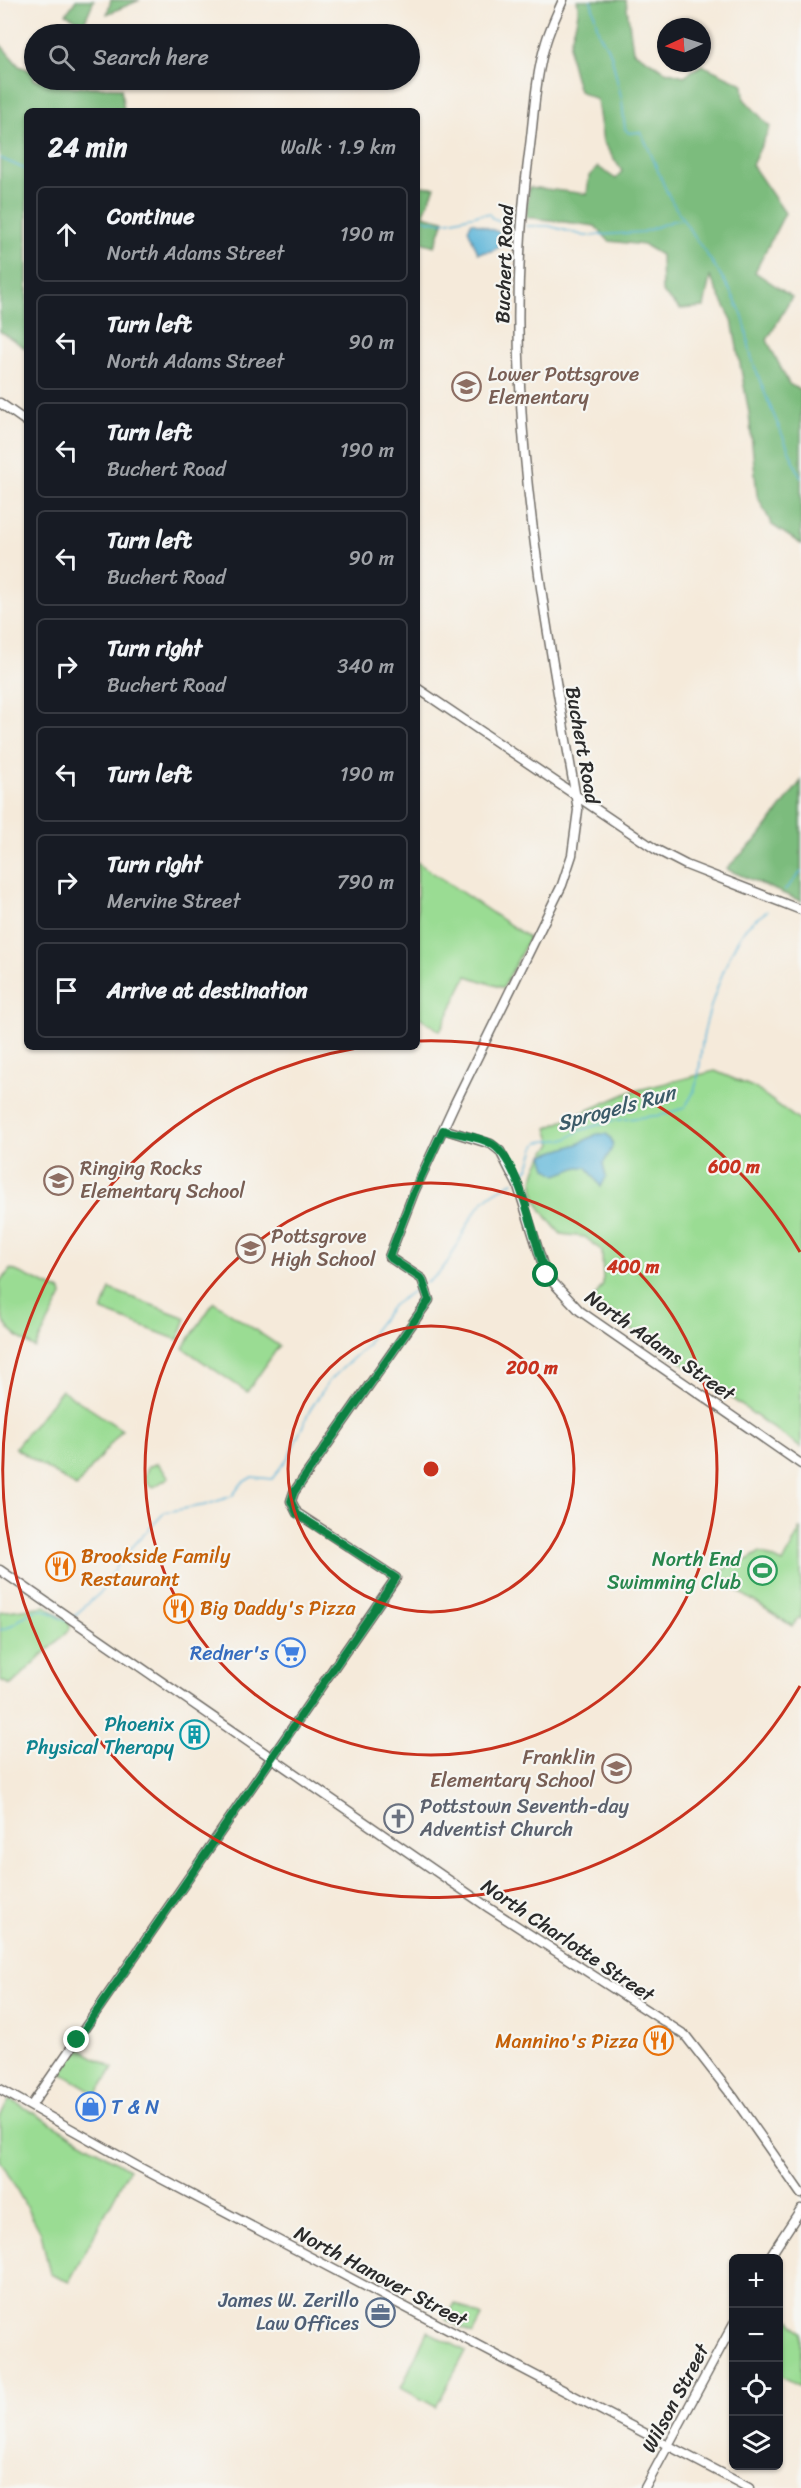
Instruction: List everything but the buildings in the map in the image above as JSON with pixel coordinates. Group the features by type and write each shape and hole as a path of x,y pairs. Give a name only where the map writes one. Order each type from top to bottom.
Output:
{"street":[{"name":"Buchert Road","path":"272,1758 396,1578 353,1552 292,1508 294,1492 429,1300 424,1284 389,1257 414,1192 565,878 578,824 576,796 532,538 517,361 521,205 543,54 562,0"},
{"path":"0,403 24,420"},
{"path":"420,690 666,855 801,910"},
{"name":"North Adams Street","path":"443,1130 491,1144 500,1151 518,1186 546,1275 580,1311 801,1464"},
{"name":"North Charlotte Street","path":"0,1570 489,1908 685,2036 734,2098 801,2194"},
{"path":"31,2106 272,1758"},
{"name":"North Hanover Street","path":"0,2089 137,2166 749,2488"},
{"path":"772,2254 801,2209"},
{"name":"Wilson Street","path":"645,2488 729,2333"}],"green space":[{"path":"76,0 94,0 84,23 66,14"},
{"path":"111,0 140,0 107,14"},
{"path":"577,0 626,0 633,51 657,66 657,72 684,76 691,72 711,72 711,69 743,84 744,99 770,127 752,165 785,213 755,272 792,297 767,340 789,384 801,391 801,544 772,525 757,495 749,413 732,320 710,277 704,307 680,309 662,292 661,255 644,245 609,241 595,226 526,217 529,187 587,194 589,176 598,167 616,179 622,171 603,142 597,100 579,91 574,74 570,43"},
{"path":"0,44 19,66 24,68 24,90 121,90 124,108 24,108 24,347 0,331"},
{"path":"420,186 435,187 423,215 444,220 435,246 420,242"},
{"path":"801,781 801,901 726,869 759,837"},
{"path":"420,864 529,938 503,988 467,976 440,1031 420,1017"},
{"path":"715,1071 755,1088 801,1122 801,1448 668,1353 591,1303 603,1284 602,1251 585,1237 561,1234 543,1212 534,1190 533,1180 536,1169 552,1144 547,1128 630,1092"},
{"path":"11,1269 61,1291 62,1296 35,1348 15,1334 4,1322 0,1282"},
{"path":"110,1289 186,1318 178,1340 102,1311"},
{"path":"214,1302 279,1346 247,1392 183,1348"},
{"path":"62,1390 122,1430 76,1487 15,1448"},
{"path":"157,1463 169,1477 154,1487 148,1484 145,1476 148,1467"},
{"name":"North End Swimming Club","path":"801,1528 801,1619 799,1618 792,1626 718,1578 733,1557 747,1560 760,1552 783,1563"},
{"path":"46,1606 70,1624 70,1629 11,1685 0,1680 0,1612"},
{"path":"78,2048 113,2068 97,2094 61,2073"},
{"path":"10,2099 129,2169 69,2282 50,2274 41,2233 0,2160 0,2117"},
{"path":"455,2303 482,2317 473,2334 446,2320"},
{"path":"791,2320 801,2332 801,2386 783,2377 783,2325"},
{"path":"427,2331 466,2351 436,2407 401,2388"}],"water":[{"path":"472,222 501,233 501,246 492,251 478,253 468,229"},
{"path":"597,1134 606,1134 613,1145 603,1164 606,1177 601,1187 587,1167 578,1167 557,1175 547,1168 543,1155 578,1144"}],"waterway":[{"path":"591,0 599,34 611,54 622,101 625,129 629,133 640,132 642,135 676,209 740,310 757,374 801,478"},
{"path":"0,158 24,169"},
{"path":"424,219 440,222 489,214 492,218 516,226"},
{"path":"526,226 549,226 585,236 643,232 675,220 681,220"},
{"name":"Sprogels Run","path":"785,890 801,872"},
{"name":"Sprogels Run","path":"519,1178 529,1167 535,1147 539,1142 567,1139 579,1131 610,1121 662,1115 684,1108 697,1083 703,1038 714,997 726,966 745,929 767,911"},
{"name":"Sprogels Run","path":"426,1283 436,1276 452,1256 470,1221 485,1200 513,1182"},
{"name":"Sprogels Run","path":"74,1616 100,1593 121,1559 165,1512 206,1505 232,1496 242,1483 252,1477 272,1479 289,1456 310,1410 329,1381 368,1344 373,1331 393,1305 419,1287"},
{"name":"Sprogels Run","path":"0,1630 36,1610 49,1611 67,1621"}],"place":[{"name":"Lower Pottsgrove Elementary","path":"467,386"},
{"name":"Ringing Rocks Elementary School","path":"59,1180"},
{"name":"Pottsgrove High School","path":"250,1248"},
{"name":"Brookside Family Restaurant","path":"60,1567"},
{"name":"North End Swimming Club","path":"762,1571"},
{"name":"Big Daddy's Pizza","path":"179,1608"},
{"name":"Redner's","path":"290,1653"},
{"name":"Phoenix Physical Therapy","path":"195,1735"},
{"name":"Franklin Elementary School","path":"616,1769"},
{"name":"Pottstown Seventh-day Adventist Church","path":"399,1818"},
{"name":"Mannino's Pizza","path":"659,2041"},
{"name":"T & N","path":"90,2107"},
{"name":"James W. Zerillo Law Offices","path":"380,2312"}],"route":[{"path":"77,2040 396,1578 388,1575 297,1514 292,1508 291,1501 294,1492 429,1300 422,1279 389,1257 414,1192 443,1130 491,1144 500,1151 518,1186 546,1275"}]}
